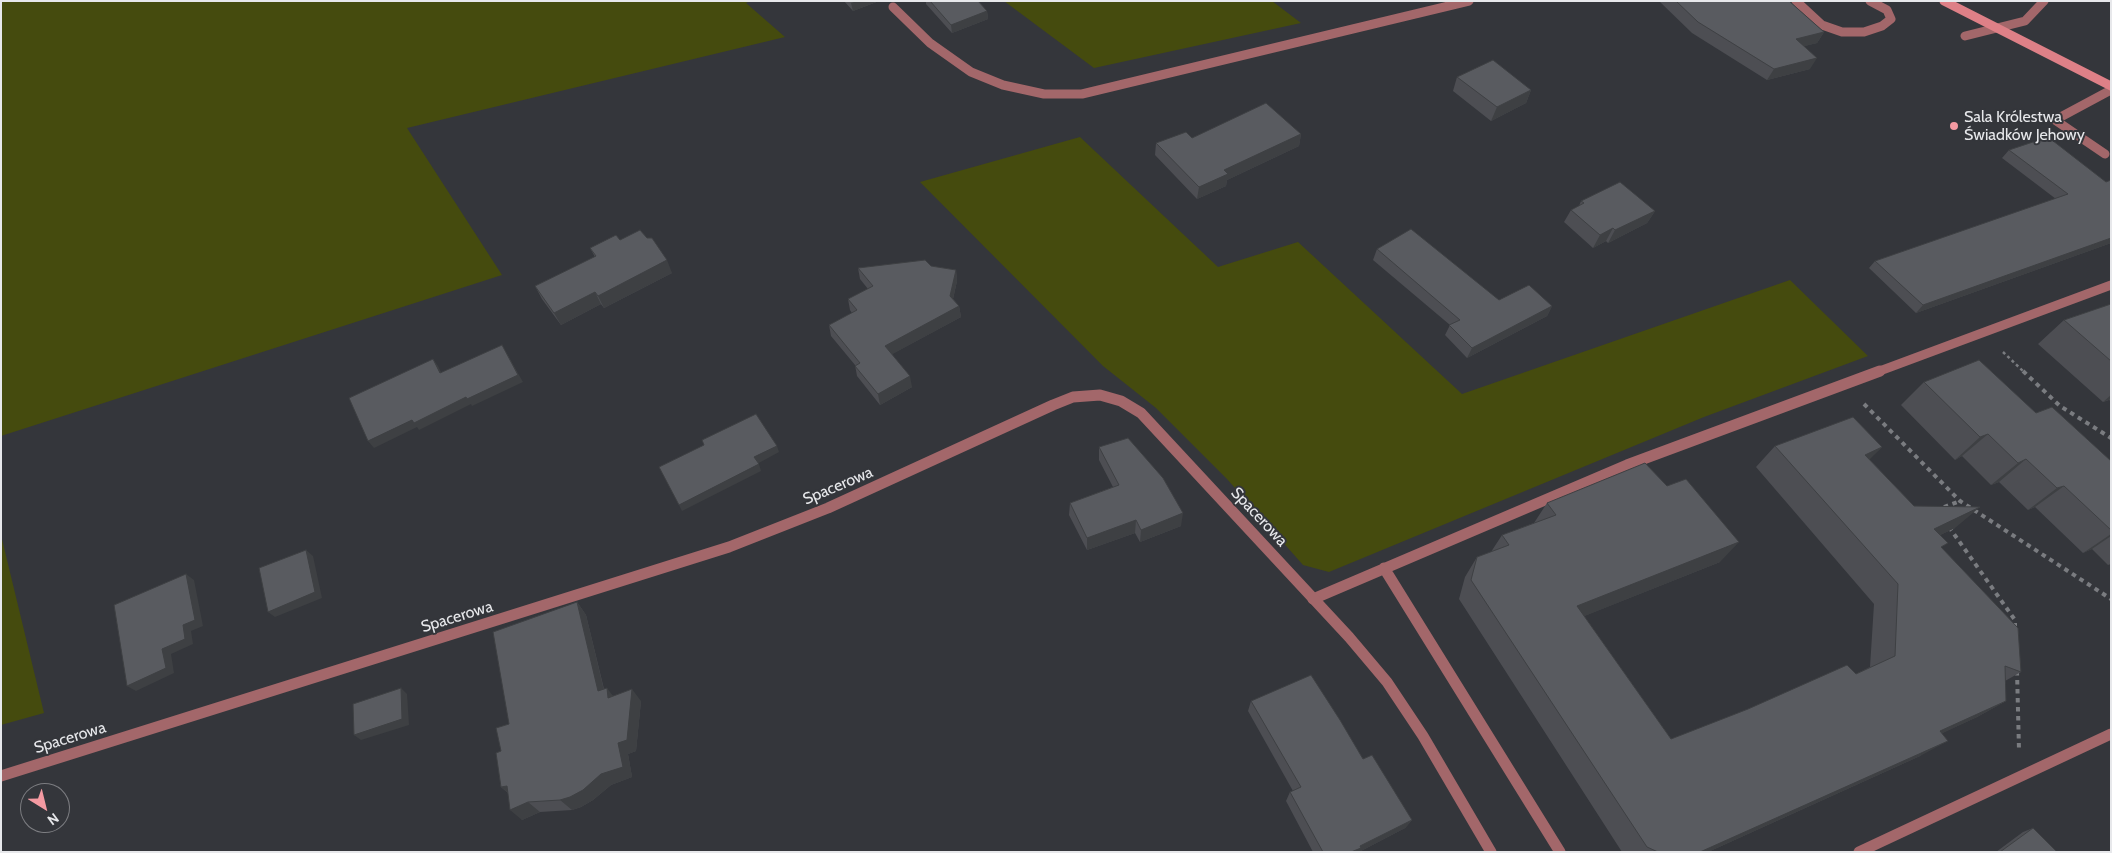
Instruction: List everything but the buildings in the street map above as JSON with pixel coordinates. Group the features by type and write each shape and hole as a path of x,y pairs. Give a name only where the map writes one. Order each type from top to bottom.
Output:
{"main road":[{"path":"1945,1 2111,86"}],"street":[{"path":"892,7 930,43 970,72 1003,85 1044,94 1082,94 1469,1"},
{"path":"1796,1 1822,25 1842,32 1864,32 1882,26 1891,19 1887,10 1870,1"},
{"path":"1965,36 2025,21 2044,1"},
{"path":"2105,154 2055,120 2111,90"},
{"path":"1313,599 1627,465 2111,285"},
{"name":"Spacerowa","path":"1,776 729,547 828,508 1073,397 1100,395 1121,401 1141,413 1387,682 1428,744 1491,852"},
{"path":"1384,568 1560,852"},
{"path":"1859,852 2111,734"}],"path":[{"path":"1982,333 2060,406 2111,438"},
{"path":"1844,384 1960,501 2111,599"},
{"path":"1937,510 1960,501"},
{"path":"1948,526 2015,620 2016,640"},
{"path":"2016,669 2019,776"}],"green space":[{"path":"1,1 750,1 746,3 785,37 407,128 502,275 1,436"},
{"path":"1004,1 1272,1 1301,23 1094,68"},
{"path":"1080,137 1218,267 1298,242 1462,394 1790,280 1868,356 1704,417 1329,572 1303,565 1227,479 1156,408 1103,366 920,182"},
{"path":"1,535 44,713 1,725"}],"place":[{"name":"Sala Królestwa Świadków Jehowy","path":"1954,126"}]}
